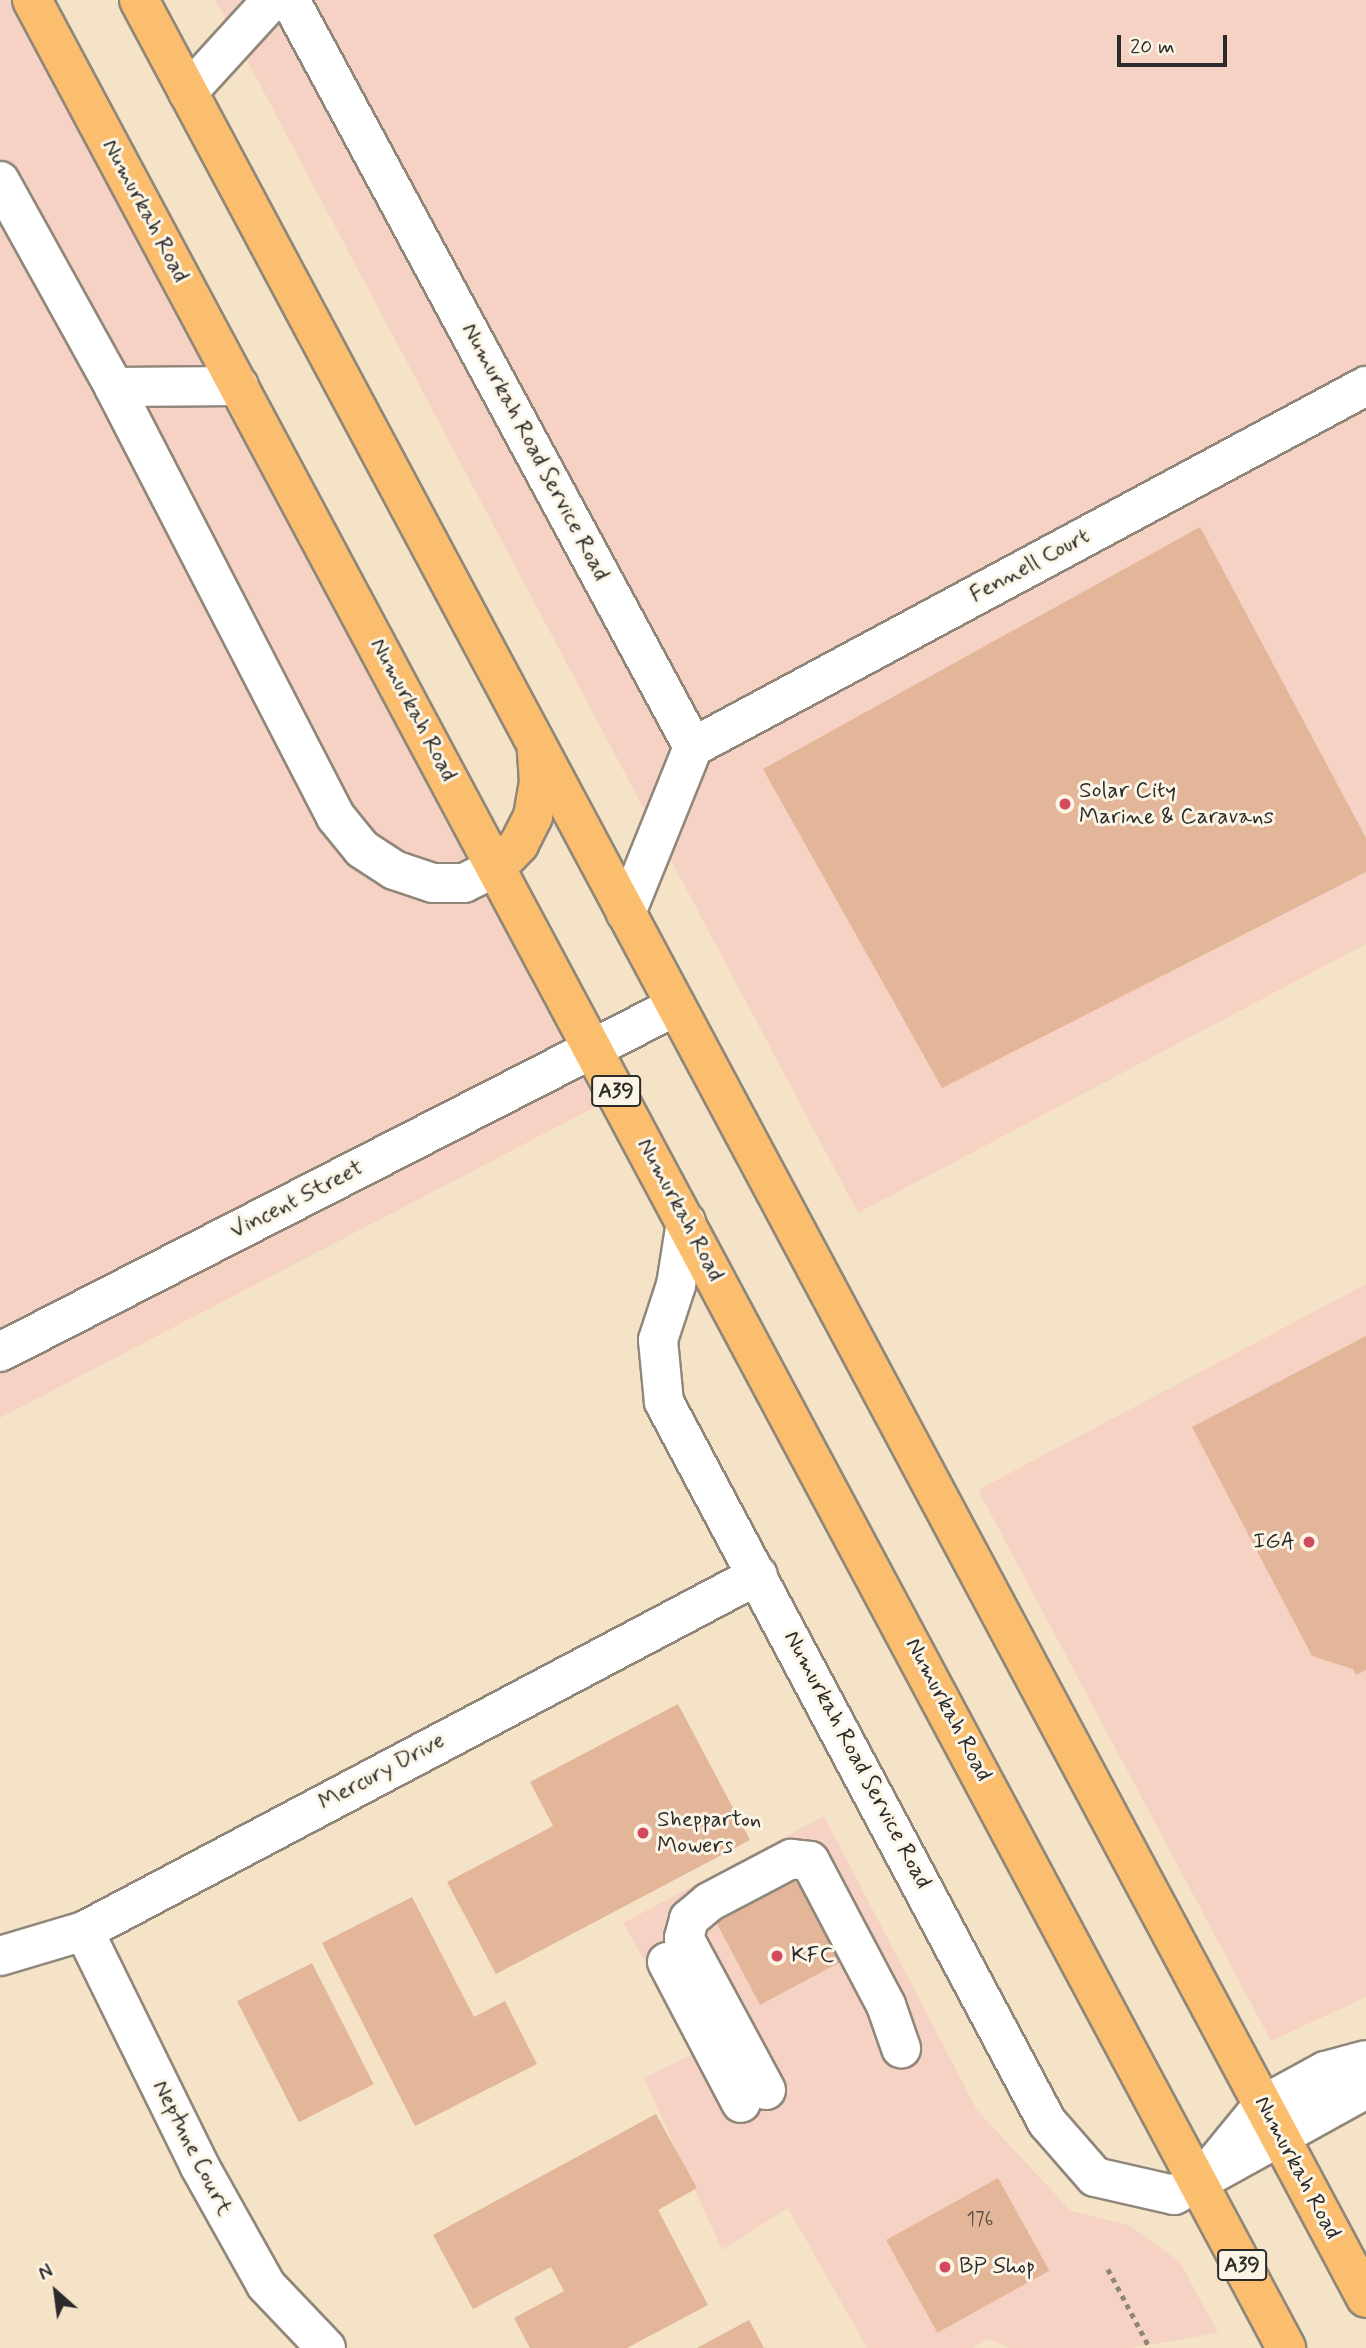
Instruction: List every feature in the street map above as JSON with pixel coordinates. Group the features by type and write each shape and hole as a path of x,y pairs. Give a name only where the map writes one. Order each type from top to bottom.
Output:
{"highway":[{"name":"Numurkah Road","path":"32,0 1286,2348"},
{"name":"Numurkah Road","path":"139,0 1366,2298"},
{"path":"497,867 519,844 533,816 539,782 537,745"}],"street":[{"path":"188,92 272,0"},
{"name":"Numurkah Road Service Road","path":"290,0 693,747"},
{"path":"0,181 114,387 337,817 362,849 394,870 433,883 464,883 497,867"},
{"path":"114,387 239,386"},
{"name":"Fennell Court","path":"693,747 1366,386"},
{"path":"626,913 693,747"},
{"name":"Vincent Street","path":"0,1352 676,1006"},
{"name":"Numurkah Road Service Road","path":"686,1222 676,1285 658,1340 664,1402 1047,2122 1095,2177 1174,2196 1366,2089"},
{"name":"Mercury Drive","path":"0,1956 84,1931 758,1575"},
{"path":"754,2097 684,1938 689,1919 709,1902 791,1859 810,1861 887,2005 901,2048"},
{"name":"Neptune Court","path":"84,1931 199,2165 265,2285 326,2348"},
{"path":"1199,2182 1263,2105 1325,2071 1366,2060"}],"path":[{"path":"1108,2269 1150,2348"}],"shaded area":[{"path":"0,0 19,0 597,1106 0,1418"},
{"path":"215,0 1366,0 1366,944 858,1213"},
{"path":"1366,1284 1366,1997 1271,2041 978,1490"},
{"path":"824,1816 977,2110 1071,2211 1129,2225 1180,2262 1218,2333 1130,2348 1009,2348 989,2339 972,2348 867,2348 788,2208 722,2250 644,2078 696,2053 623,1923"}],"building":[{"name":"Solar City Marine & Caravans","path":"1200,527 1366,838 1366,872 942,1088 763,769"},
{"name":"IGA","path":"1366,1336 1366,1670 1356,1675 1353,1669 1312,1656 1192,1427"},
{"name":"Shepparton Mowers","path":"678,1704 750,1840 496,1974 447,1882 553,1826 530,1782"},
{"path":"796,1868 845,1960 760,2005 711,1913"},
{"path":"412,1897 474,2017 505,2001 537,2064 415,2126 322,1943"},
{"path":"312,1963 374,2084 299,2122 237,2001"},
{"path":"656,2114 697,2188 658,2210 708,2305 627,2348 530,2348 514,2318 564,2291 551,2267 473,2309 433,2235"},
{"name":"BP Shop","path":"998,2178 1049,2271 937,2333 886,2240"},
{"path":"749,2320 764,2348 697,2348"}],"place":[{"name":"Solar City Marine & Caravans","path":"1065,804"},
{"name":"IGA","path":"1309,1542"},
{"name":"Shepparton Mowers","path":"643,1833"},
{"name":"KFC","path":"777,1956"},
{"name":"BP Shop","path":"945,2267"}]}
